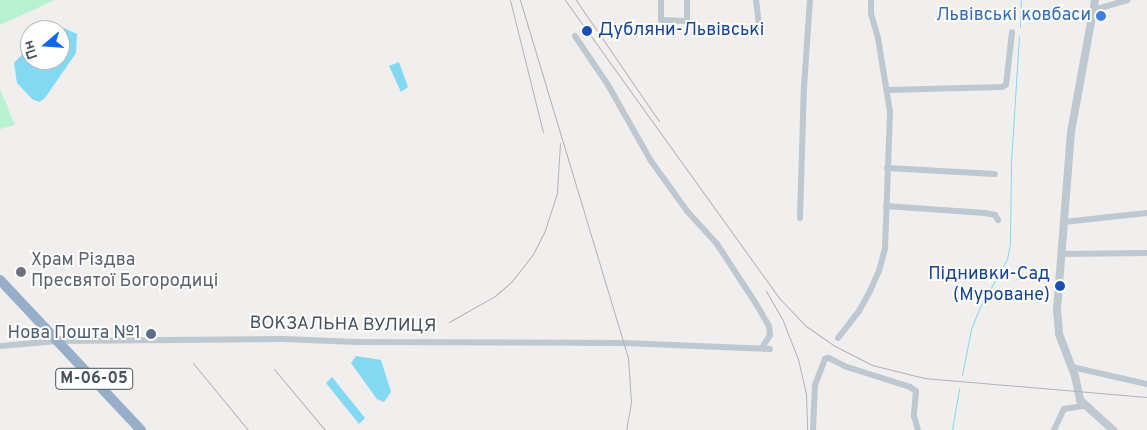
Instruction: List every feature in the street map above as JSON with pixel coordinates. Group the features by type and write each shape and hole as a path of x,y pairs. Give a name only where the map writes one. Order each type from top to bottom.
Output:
{"highway":[{"name":"М-06-05","path":"0,280 141,430"}],"street":[{"path":"661,0 661,20 687,21 687,0"},
{"path":"756,0 760,32"},
{"path":"800,218 804,88 810,0"},
{"path":"838,338 859,311 879,271 885,249 890,132 887,90 871,13 871,0"},
{"path":"1095,0 1070,132 1058,294 1058,327 1062,343 1072,367 1078,396 1083,406 1113,430"},
{"path":"1094,10 1128,0"},
{"path":"887,90 1002,87 1006,85 1012,32"},
{"path":"575,36 608,85 651,161 687,212 717,244 755,302 769,326 770,335 762,348"},
{"path":"887,168 995,174"},
{"path":"886,206 985,213 994,215 998,220"},
{"path":"1064,222 1147,213"},
{"path":"1061,254 1147,253"},
{"name":"ВОКЗАЛЬНА ВУЛИЦЯ","path":"0,346 58,341 283,339 450,343 628,343 770,349"},
{"path":"813,430 815,385 825,359 834,359 847,367 910,387 916,391 914,416 918,430"},
{"path":"1072,367 1147,384"},
{"path":"1054,430 1064,409 1083,406"}],"green space":[{"path":"0,0 55,0 0,25"},
{"path":"0,89 15,125 0,129"}],"water":[{"path":"70,31 77,34 76,53 70,62"},
{"path":"20,57 20,70 64,70 45,98 39,102 32,99 17,83 14,63"},
{"path":"399,62 408,87 401,92 389,66"},
{"path":"356,356 381,360 391,392 384,402 377,399 351,363"},
{"path":"332,377 365,418 359,424 326,383"}],"waterway":[{"path":"1020,27 1021,0"},
{"path":"962,375 971,329 979,309 1007,259 1010,244 1011,161 1019,36"},
{"path":"952,430 959,389"}],"railway":[{"path":"510,0 543,132"},
{"path":"520,0 628,358 631,402 626,430"},
{"path":"565,0 779,298 806,326 833,345 872,365 924,378 1147,397"},
{"path":"576,0 659,121"},
{"path":"449,322 495,296 512,281 533,254 545,230 557,192 560,143"},
{"path":"766,291 783,321 798,359 806,395 807,430"},
{"path":"193,363 248,430"},
{"path":"274,369 325,430"}],"place":[{"name":"Львівські ковбаси","path":"1101,16"},
{"name":"Дубляни-Львівські","path":"587,31"},
{"name":"Храм Різдва Пресвятої Богородиці","path":"21,272"},
{"name":"Піднивки-Сад (Муроване)","path":"1060,286"},
{"name":"Нова Пошта №1","path":"151,334"}]}
